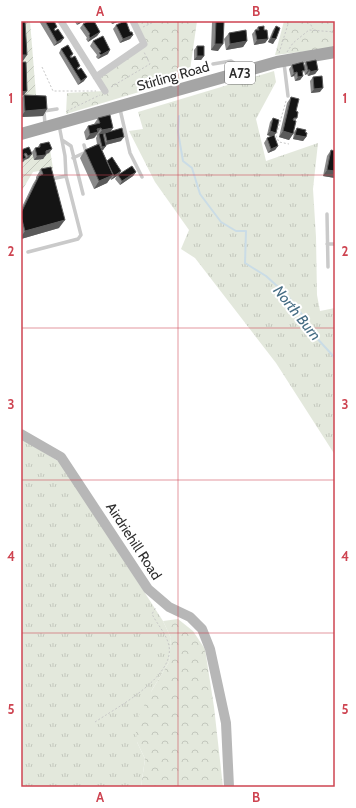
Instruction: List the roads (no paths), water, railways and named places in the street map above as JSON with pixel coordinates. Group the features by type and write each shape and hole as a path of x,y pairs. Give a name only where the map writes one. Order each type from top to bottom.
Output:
{"main road":[{"name":"Stirling Road","path":"21,134 59,125 282,61 335,52"}],"street":[{"path":"60,21 105,91"},
{"path":"96,77 144,44 133,21"},
{"name":"Airdriehill Road","path":"21,434 60,456 148,589 164,603 190,617 202,629 210,650 226,723 229,787"}],"lane":[{"path":"213,64 231,61 234,63 236,74"},
{"path":"282,61 288,96"},
{"path":"120,107 130,153 142,177"},
{"path":"45,128 44,111 57,109"},
{"path":"28,252 80,237 66,176 59,125"},
{"path":"62,140 71,146 83,194"},
{"path":"73,158 86,153 84,145"},
{"path":"51,180 66,176"},
{"path":"327,214 328,267"},
{"path":"327,244 335,244"}],"waterway":[{"name":"North Burn","path":"179,116 178,132 183,161 192,168 200,194 221,222 236,231 246,231 245,263 266,276 287,295 304,317 314,335 335,358"}]}
